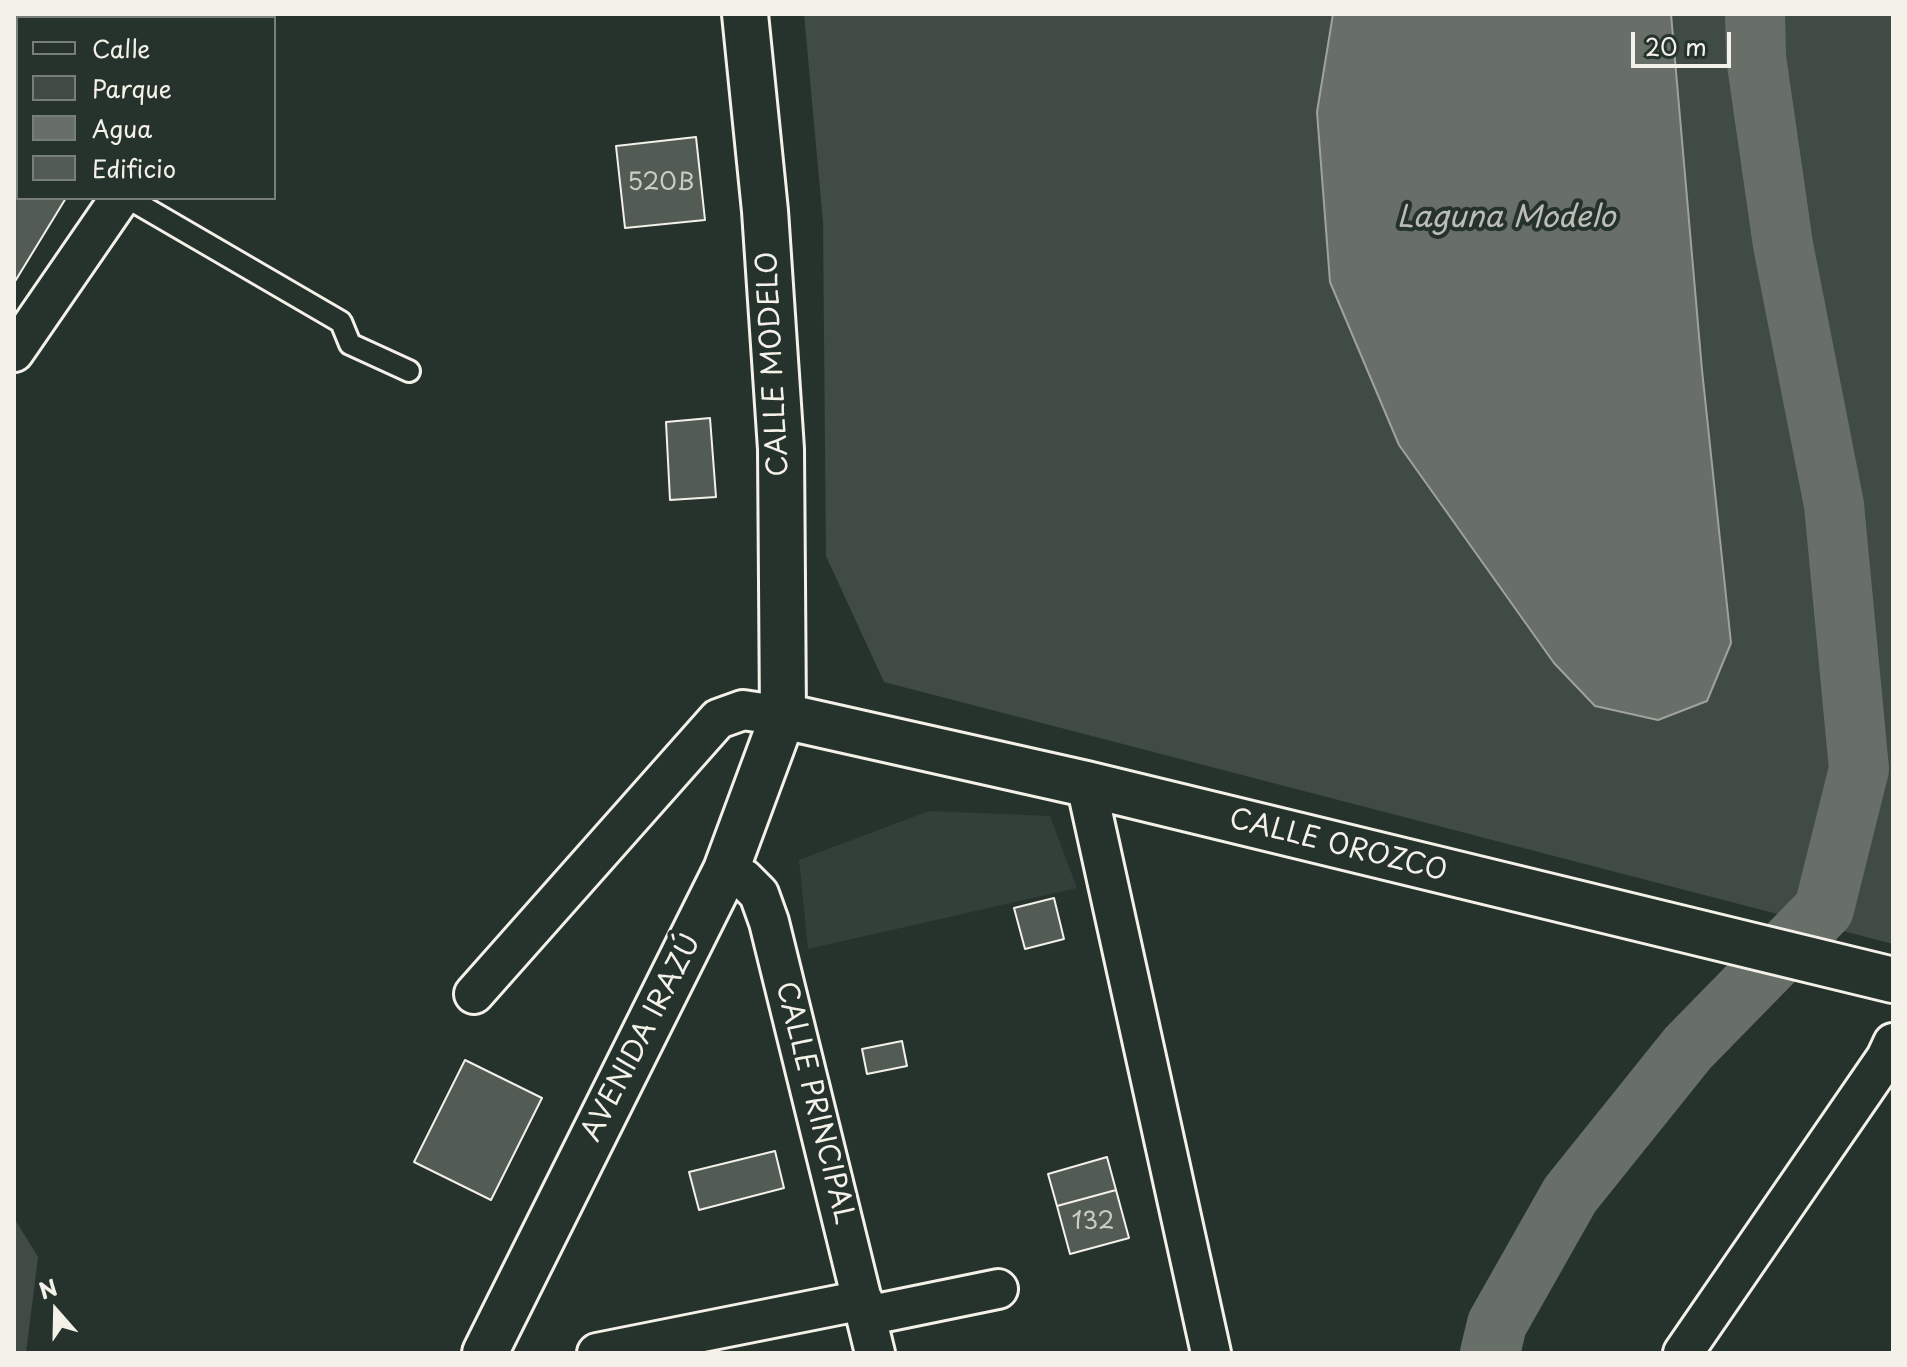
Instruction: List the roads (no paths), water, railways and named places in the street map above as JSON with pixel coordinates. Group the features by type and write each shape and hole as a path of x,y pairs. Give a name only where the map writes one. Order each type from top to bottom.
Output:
{"street":[{"name":"CALLE MODELO","path":"745,14 765,211 781,449 783,716"},
{"path":"14,352 119,200"},
{"path":"474,994 718,719 743,710 783,716"},
{"name":"CALLE OROZCO","path":"783,716 1086,784 1879,977"},
{"name":"AVENIDA IRAZÚ","path":"485,1353 726,870 783,716"},
{"path":"1086,784 1211,1353"},
{"name":"CALLE PRINCIPAL","path":"726,870 744,879 759,894 769,922 875,1353"},
{"path":"1699,1345 1891,1056"},
{"path":"597,1353 998,1289"}],"lane":[{"path":"131,200 341,322 350,344 409,371"}],"water":[{"name":"Laguna Modelo","path":"1333,14 1671,14 1702,370 1731,643 1707,701 1658,720 1595,706 1554,663 1399,445 1330,282 1317,112"}],"waterway":[{"path":"1490,1353 1497,1324 1570,1195 1688,1048 1824,909 1859,769 1834,505 1783,245 1756,57 1755,14"}]}
